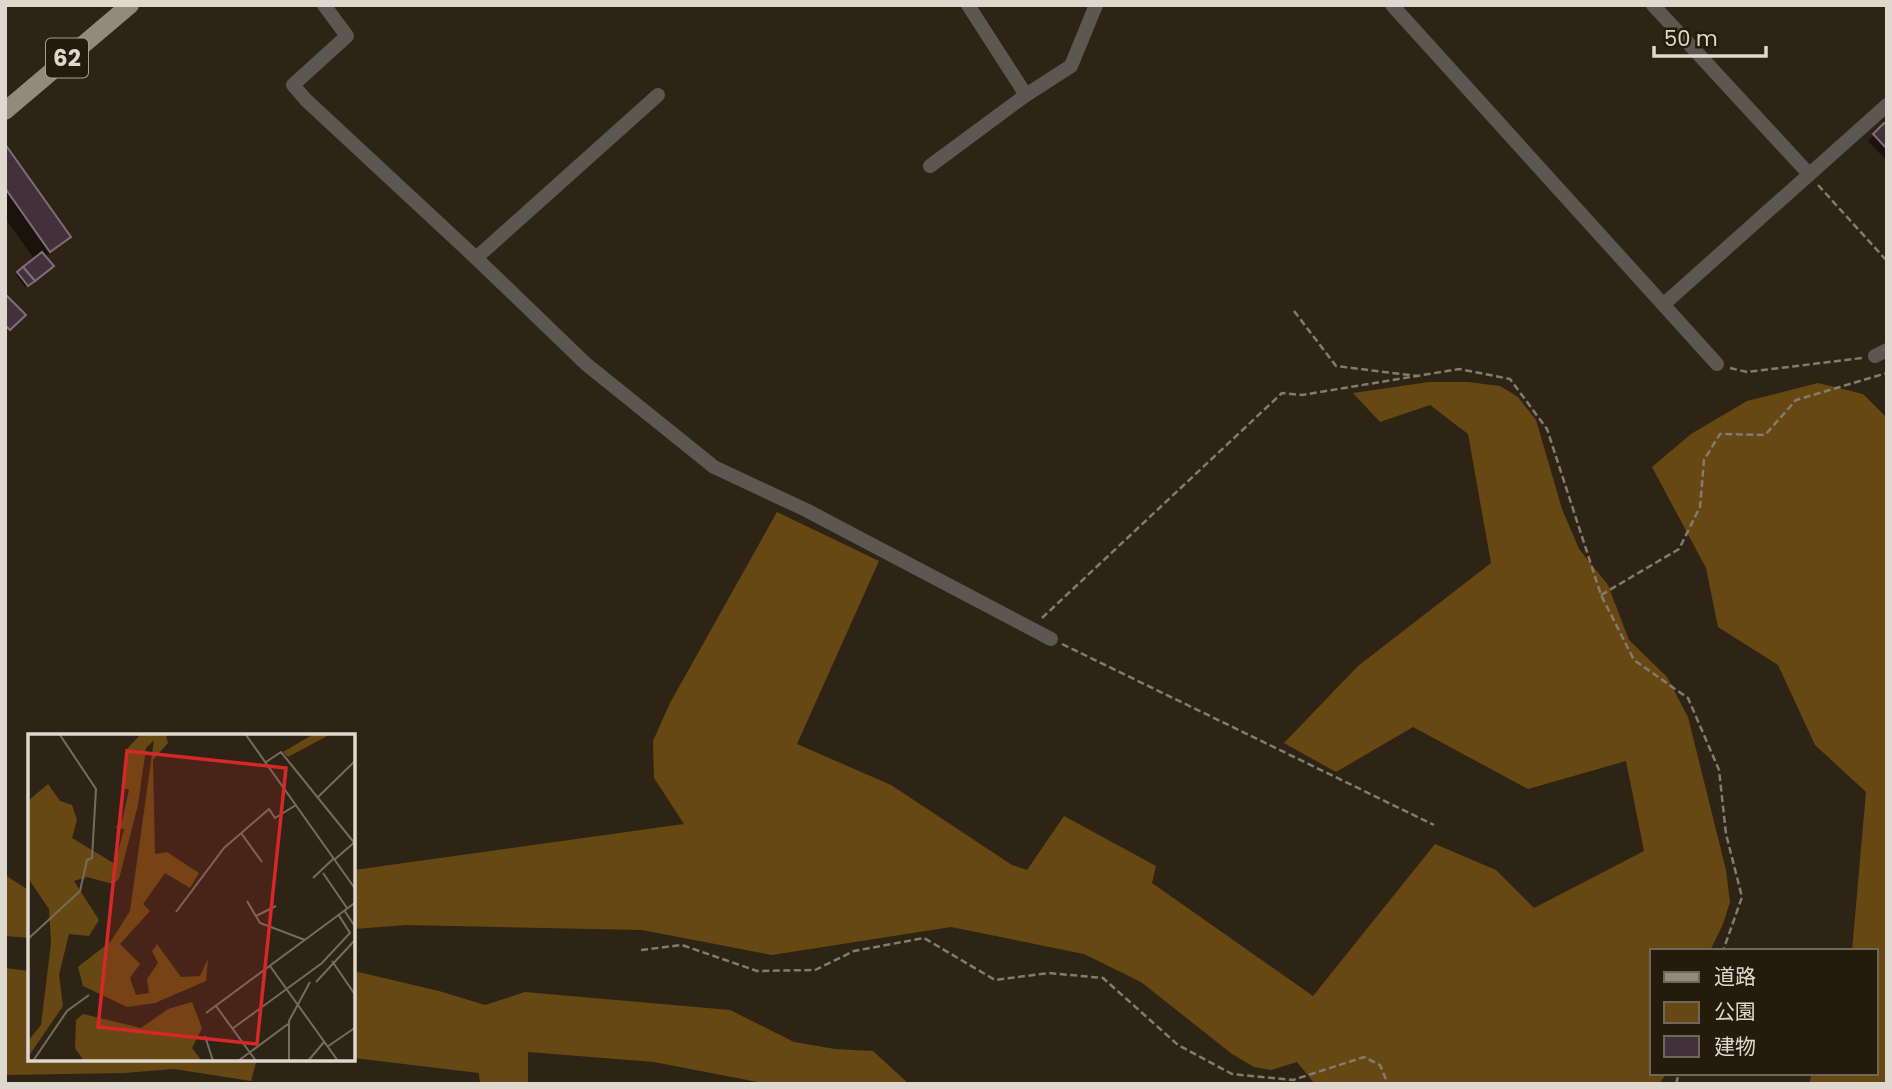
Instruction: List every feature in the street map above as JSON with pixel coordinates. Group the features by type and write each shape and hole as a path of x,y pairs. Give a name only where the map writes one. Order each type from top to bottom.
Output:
{"main road":[{"name":"62","path":"5,111 130,5"}],"street":[{"path":"324,5 347,36 293,85 586,364 714,467 806,510 1051,639"},
{"path":"968,5 1026,95"},
{"path":"930,166 1026,95 1071,66 1096,5"},
{"path":"1392,5 1717,364"},
{"path":"1653,5 1809,174"},
{"path":"476,258 657,95"},
{"path":"1664,303 1887,105"}],"path":[{"path":"1809,174 1887,261"},
{"path":"1294,311 1336,366 1420,377"},
{"path":"1717,364 1747,372 1881,353"},
{"path":"1031,628 1282,393 1302,395 1460,369 1510,379 1547,429 1601,595 1634,660 1688,698 1719,770 1726,834 1742,897 1724,949"},
{"path":"1601,595 1679,549 1700,507 1704,460 1720,434 1765,435 1796,400 1887,373"},
{"path":"1051,639 1434,825"},
{"path":"641,950 682,945 757,971 815,970 854,951 924,938 995,980 1049,973 1103,978 1178,1045 1232,1074 1293,1080 1364,1056 1380,1065 1388,1084"}],"green space":[{"path":"1429,382 1468,382 1500,386 1518,397 1536,420 1562,509 1579,549 1608,585 1629,640 1667,677 1688,717 1726,870 1730,902 1711,949 1650,949 1650,1075 1666,1075 1659,1084 1315,1084 1297,1062 1271,1070 1254,1067 1232,1054 1141,982 1084,954 951,927 772,955 642,930 406,925 355,929 355,870 684,824 654,778 653,741 670,703 777,512 879,561 797,744 891,785 1012,865 1027,870 1064,816 1156,866 1152,883 1313,996 1435,844 1496,870 1534,908 1644,851 1626,761 1528,789 1413,727 1336,772 1284,743 1358,666 1491,563 1468,434 1430,405 1380,422 1353,393"},
{"path":"1818,383 1863,394 1887,418 1887,1084 1809,1084 1811,1075 1878,1075 1878,949 1852,949 1866,792 1815,745 1778,665 1718,627 1706,568 1652,467 1691,434 1747,401"},
{"path":"5,875 28,890 28,938 5,936"},
{"path":"5,968 28,971 28,1061 256,1061 251,1081 174,1069 124,1073 5,1075"},
{"path":"355,971 485,1005 525,992 730,1010 794,1042 835,1049 873,1051 909,1084 768,1084 654,1062 528,1052 528,1084 480,1084 479,1073 355,1058"}],"building":[{"path":"1884,123 1887,125 1887,149 1873,134"},
{"path":"5,144 71,237 50,252 5,188"},
{"path":"42,252 54,266 35,281 23,267"},
{"path":"23,267 35,281 28,286 17,272"},
{"path":"5,294 26,315 10,330 5,325"}]}
